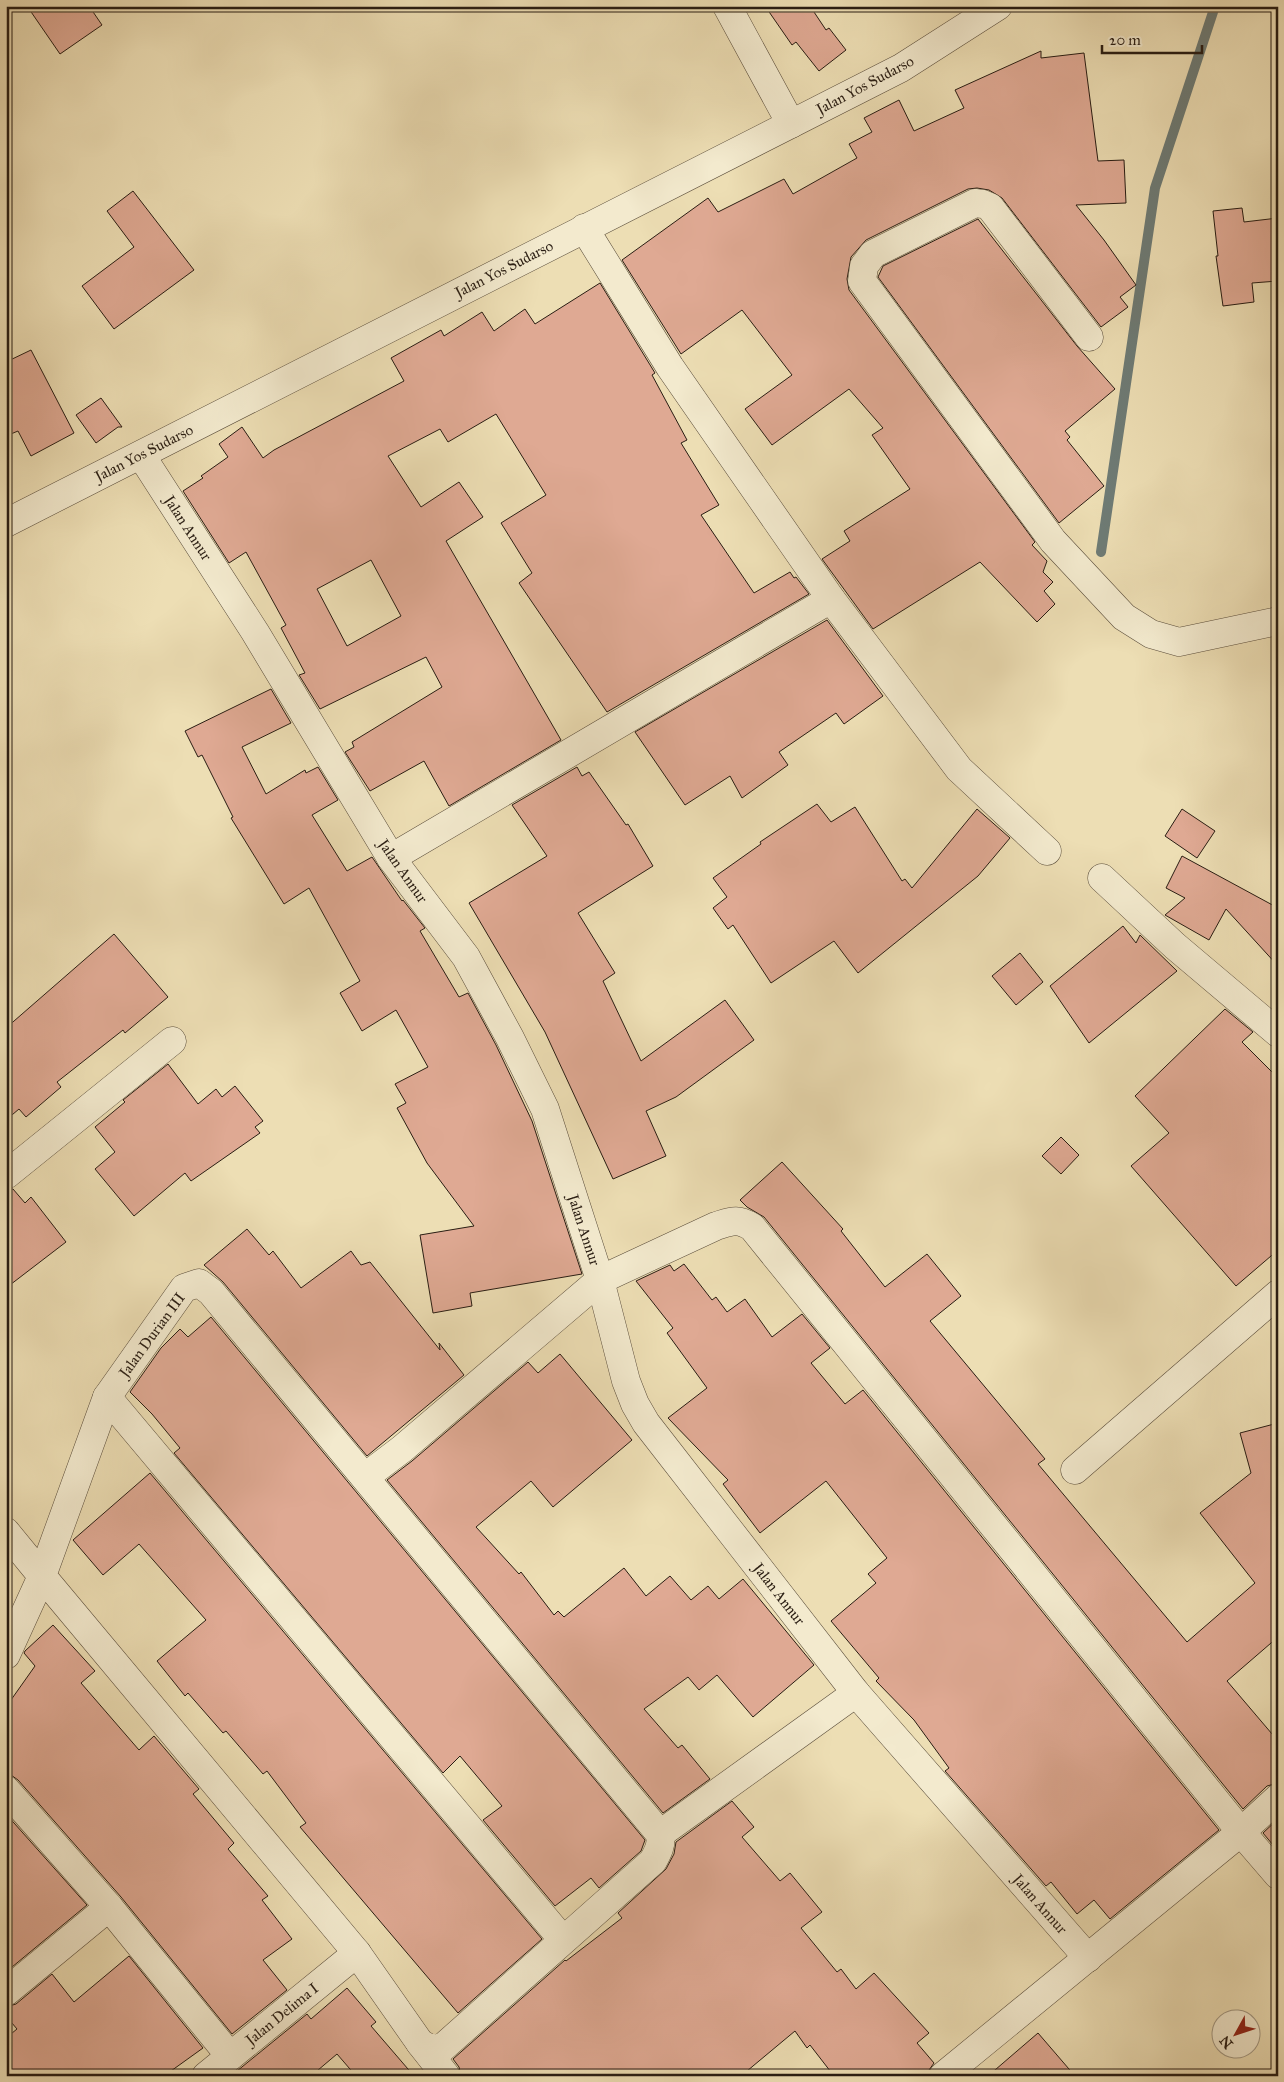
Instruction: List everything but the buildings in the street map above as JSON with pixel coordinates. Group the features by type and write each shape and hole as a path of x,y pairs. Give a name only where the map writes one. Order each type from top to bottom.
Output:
{"street":[{"path":"727,6 791,124"},
{"name":"Jalan Yos Sudarso","path":"6,523 902,68 998,6"},
{"path":"1089,337 990,207 983,204 975,203 873,254 864,266 862,281 1053,541 1124,617 1151,634 1179,642 1278,621"},
{"path":"584,228 670,367 831,599 959,768 1047,850"},
{"name":"Jalan Annur","path":"141,455 255,632 391,858 466,957 546,1109 600,1280 626,1380 635,1404 646,1423 856,1693 1088,1958"},
{"path":"391,858 831,599"},
{"path":"1102,878 1175,946 1278,1033"},
{"path":"6,1175 172,1041"},
{"path":"420,2043 434,2049 441,2049 653,1861 661,1843 660,1834 365,1477 402,1449 600,1280 716,1226 735,1220 752,1226 1241,1832 1278,1875"},
{"name":"Jalan Durian III","path":"42,1576 107,1397 184,1288 198,1283 211,1292 365,1477"},
{"path":"1075,1470 1278,1294"},
{"path":"107,1397 563,1940"},
{"path":"7,1536 357,1953 420,2043 446,2076"},
{"path":"6,1654 42,1576"},
{"path":"660,1834 856,1693"},
{"path":"6,1790 109,1908 230,2056"},
{"path":"943,2076 1241,1832 1278,1798"},
{"path":"6,1992 109,1908"},
{"name":"Jalan Delima I","path":"206,2076 357,1953"}],"waterway":[{"path":"1101,552 1155,188 1215,6"}]}
